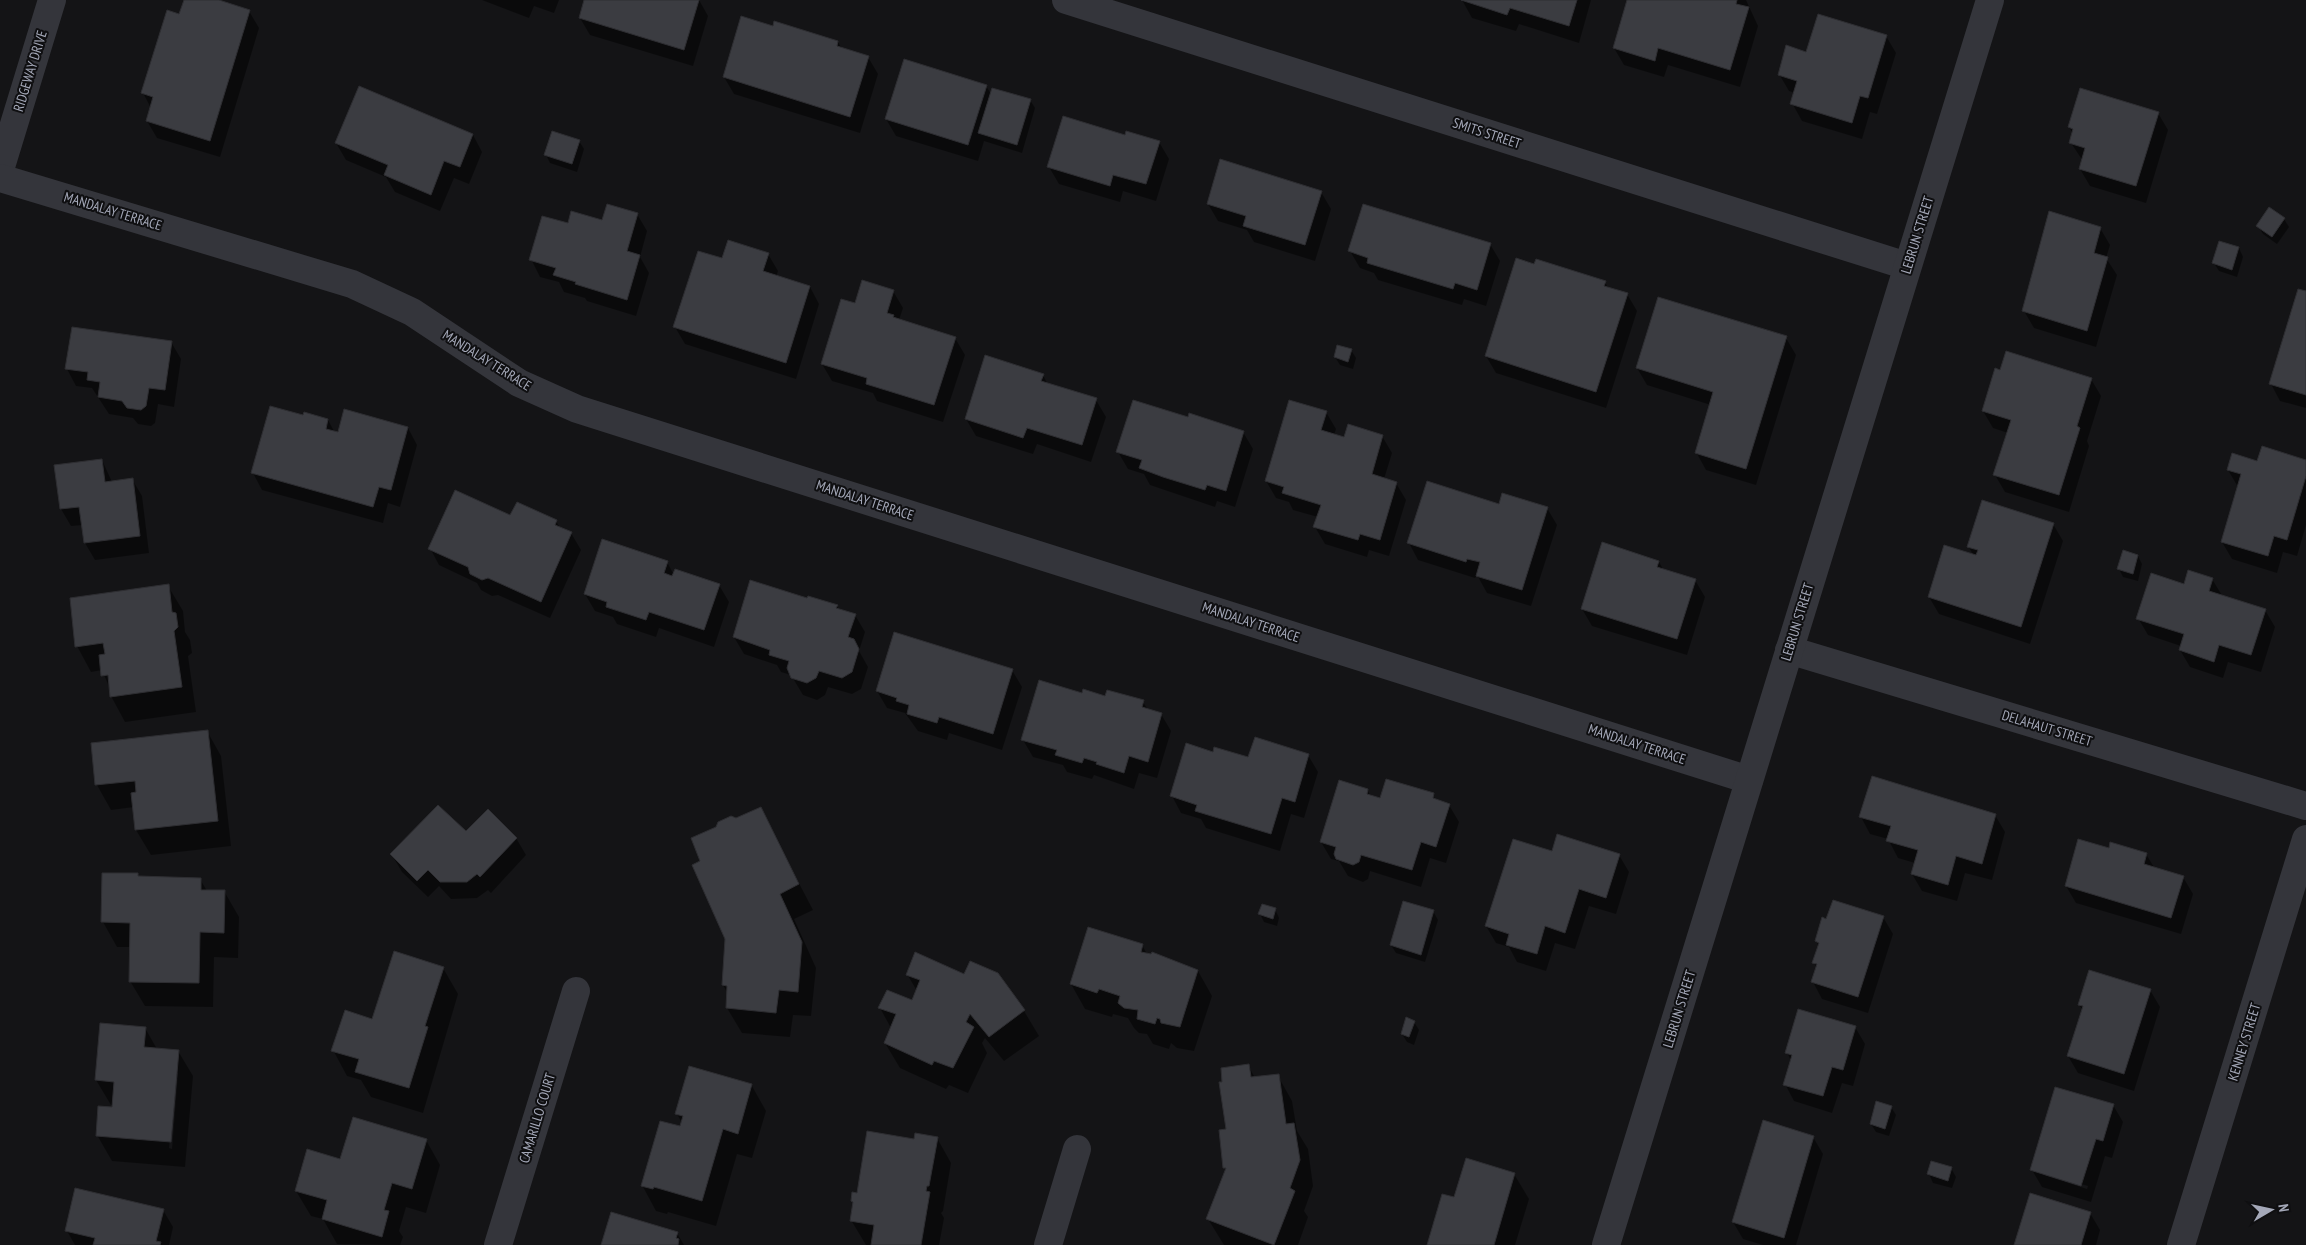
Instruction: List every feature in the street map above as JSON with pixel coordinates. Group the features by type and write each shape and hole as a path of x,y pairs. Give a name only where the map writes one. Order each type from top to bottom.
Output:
{"street":[{"name":"RIDGEWAY DRIVE","path":"0,170 52,0"},
{"name":"SMITS STREET","path":"1066,0 1908,266"},
{"name":"LEBRUN STREET","path":"1606,1245 1990,0"},
{"name":"MANDALAY TERRACE","path":"0,178 352,284 412,312 519,384 577,409 1749,780"},
{"name":"DELAHAUT STREET","path":"1789,650 2306,806"},
{"name":"KENNEY STREET","path":"2181,1245 2306,839"},
{"name":"CAMARILLO COURT","path":"498,1245 576,991"},
{"path":"1048,1245 1077,1150"}],"building":[{"path":"184,0 219,0 250,10 210,141 146,121 153,97 141,93 167,10 179,14"},
{"path":"584,0 699,0 684,50 579,18"},
{"path":"1461,0 1577,0 1569,26 1510,8 1507,15"},
{"path":"1627,0 1737,0 1736,4 1749,7 1730,70 1658,48 1655,61 1613,48"},
{"path":"1818,14 1887,35 1868,98 1860,96 1852,123 1790,104 1797,81 1778,75 1786,45 1806,52"},
{"path":"741,16 773,26 774,21 838,41 837,46 869,56 850,117 723,77"},
{"path":"904,59 987,85 968,145 885,119"},
{"path":"359,86 473,134 460,167 444,161 431,195 384,175 388,165 335,143"},
{"path":"992,88 1031,99 1017,145 978,133"},
{"path":"2080,88 2159,112 2136,186 2079,169 2085,148 2069,143 2073,129 2068,127"},
{"path":"1063,116 1125,135 1126,131 1160,141 1146,184 1113,175 1110,186 1047,167"},
{"path":"552,131 580,140 572,164 544,155"},
{"path":"1220,159 1322,191 1305,245 1243,226 1246,216 1207,204"},
{"path":"607,204 638,213 627,251 640,255 627,300 575,284 576,282 553,275 556,268 529,260 542,216 568,223 571,211 602,220"},
{"path":"1363,204 1491,243 1477,290 1455,283 1453,289 1367,263 1368,258 1348,251"},
{"path":"2269,207 2285,218 2272,237 2256,226"},
{"path":"2049,211 2101,227 2094,253 2108,257 2087,331 2022,311"},
{"path":"728,240 769,253 763,271 810,286 786,363 673,327 698,251 722,258"},
{"path":"2219,241 2239,247 2232,270 2212,263"},
{"path":"1516,258 1534,264 1536,259 1606,281 1604,286 1628,293 1596,392 1485,356"},
{"path":"862,280 894,290 887,313 894,315 893,317 956,337 934,405 866,384 867,378 821,364 841,299 855,303"},
{"path":"2298,289 2306,291 2306,395 2269,384"},
{"path":"1658,297 1787,336 1746,469 1695,453 1713,392 1636,368"},
{"path":"72,327 172,341 165,390 149,388 146,406 141,410 127,408 122,401 98,397 100,382 87,380 88,372 65,369"},
{"path":"1337,345 1352,349 1348,362 1334,357"},
{"path":"2006,351 2092,378 2077,426 2080,428 2059,495 1993,475 2011,420 1982,411 1995,368 2000,370"},
{"path":"985,355 1044,374 1041,381 1097,398 1082,445 1027,428 1023,438 965,419"},
{"path":"1133,400 1188,417 1189,413 1244,431 1226,491 1207,485 1205,490 1163,477 1139,468 1142,460 1116,452"},
{"path":"1289,400 1327,411 1321,430 1344,437 1348,424 1383,435 1372,474 1397,482 1380,540 1360,534 1358,540 1313,527 1321,505 1282,493 1284,487 1265,481"},
{"path":"270,406 303,415 304,412 328,419 326,429 338,432 344,409 408,427 391,490 379,487 373,507 251,473"},
{"path":"2262,446 2306,460 2306,476 2287,540 2274,536 2268,556 2221,542 2241,474 2227,470 2232,453 2257,461"},
{"path":"102,459 105,482 133,478 140,536 84,543 79,507 60,509 54,465"},
{"path":"1427,481 1499,504 1502,493 1548,507 1522,590 1476,576 1480,562 1467,559 1466,562 1407,543"},
{"path":"455,490 510,515 517,502 557,520 555,525 572,532 541,602 488,578 482,580 470,574 468,567 428,549"},
{"path":"1982,500 2054,523 2021,627 1928,597 1944,545 1976,555 1978,550 1967,547"},
{"path":"602,539 668,561 664,573 672,576 675,569 720,584 704,630 649,612 646,620 606,607 607,602 584,594"},
{"path":"1602,542 1659,561 1657,567 1696,579 1677,639 1581,609"},
{"path":"2123,550 2138,555 2133,574 2117,569"},
{"path":"2188,570 2213,578 2209,591 2266,609 2251,655 2219,645 2214,662 2179,650 2184,634 2136,619 2151,573 2184,584"},
{"path":"750,580 807,598 808,596 838,605 836,608 856,614 848,637 854,639 859,649 852,672 842,678 819,671 816,678 807,683 791,678 787,668 789,661 769,655 770,650 733,637"},
{"path":"169,584 172,612 176,613 178,627 174,631 182,687 110,697 108,675 101,676 99,655 105,654 103,643 75,647 70,598"},
{"path":"894,632 1013,669 993,734 939,717 937,723 907,714 909,705 896,701 897,698 876,691"},
{"path":"1039,680 1082,693 1083,689 1105,696 1107,690 1144,700 1142,707 1162,713 1148,762 1129,756 1124,773 1084,758 1082,763 1055,755 1057,750 1021,740"},
{"path":"208,730 218,821 135,830 131,793 136,792 135,781 95,785 91,743"},
{"path":"1255,737 1309,754 1295,802 1282,798 1271,834 1195,811 1197,805 1170,796 1186,743 1213,752 1214,747 1248,757"},
{"path":"1872,776 1996,814 1982,864 1956,856 1948,885 1911,874 1918,850 1886,841 1891,826 1859,817"},
{"path":"1386,779 1434,793 1433,798 1450,804 1436,847 1421,842 1412,870 1361,855 1359,862 1353,865 1336,859 1334,854 1336,847 1320,842 1339,780 1368,789 1367,794 1380,798"},
{"path":"438,805 466,831 488,809 517,838 480,877 477,874 467,882 440,882 428,870 417,881 390,854"},
{"path":"761,807 799,884 780,894 802,942 798,992 779,990 776,1013 726,1008 727,986 722,985 725,939 692,865 700,861 691,838 716,827 718,822 731,816 736,818"},
{"path":"1557,834 1620,854 1606,898 1579,889 1565,933 1545,926 1537,954 1506,945 1509,934 1485,926 1513,839 1552,851"},
{"path":"2078,839 2109,848 2110,842 2147,853 2144,864 2184,876 2171,918 2065,886"},
{"path":"102,873 138,873 138,876 201,878 201,890 225,890 224,933 200,932 199,983 129,982 130,923 101,922"},
{"path":"1833,900 1884,916 1858,997 1811,982 1817,964 1812,963 1819,943 1815,941 1822,917 1826,919"},
{"path":"1403,901 1434,910 1421,955 1390,945"},
{"path":"1262,904 1276,908 1273,919 1258,914"},
{"path":"1088,927 1143,944 1141,952 1151,954 1152,952 1198,970 1180,1027 1161,1023 1160,1019 1157,1018 1155,1024 1137,1019 1138,1010 1124,1008 1118,1003 1120,996 1099,989 1097,993 1070,984"},
{"path":"394,951 444,967 425,1026 428,1027 409,1088 355,1072 359,1059 331,1051 345,1010 372,1019"},
{"path":"915,952 964,974 970,961 998,973 1025,1010 989,1037 970,1014 966,1022 974,1027 953,1068 934,1061 932,1065 884,1043 896,1014 878,1008 887,990 912,1000 920,980 906,975"},
{"path":"2089,970 2151,989 2124,1074 2067,1056 2083,1006 2078,1005"},
{"path":"1798,1009 1856,1026 1843,1070 1832,1067 1823,1096 1783,1085 1792,1055 1785,1053"},
{"path":"1406,1017 1415,1021 1409,1037 1401,1034"},
{"path":"100,1023 146,1027 144,1047 179,1050 171,1142 96,1136 98,1106 112,1107 114,1082 95,1080"},
{"path":"1249,1064 1251,1077 1279,1074 1286,1124 1294,1123 1300,1160 1290,1188 1295,1191 1274,1245 1206,1219 1226,1168 1223,1168 1219,1130 1226,1129 1219,1082 1222,1082 1221,1068"},
{"path":"689,1066 752,1084 738,1134 723,1129 702,1201 654,1187 653,1189 641,1186 660,1121 680,1126 683,1116 675,1114"},
{"path":"2055,1087 2114,1104 2103,1141 2096,1139 2081,1186 2030,1170"},
{"path":"1876,1101 1892,1106 1885,1129 1870,1124"},
{"path":"353,1117 427,1139 412,1189 392,1183 384,1210 389,1211 382,1237 322,1219 327,1200 295,1191 307,1149 340,1159"},
{"path":"1763,1120 1814,1136 1784,1238 1732,1222"},
{"path":"867,1131 914,1139 915,1133 938,1137 929,1186 927,1186 926,1191 930,1192 921,1245 871,1245 874,1225 850,1221 853,1202 851,1201 852,1192 857,1193"},
{"path":"1466,1158 1515,1173 1494,1245 1427,1245 1442,1194 1454,1197"},
{"path":"1931,1161 1952,1167 1948,1181 1927,1174"},
{"path":"75,1188 164,1209 156,1241 161,1242 160,1245 93,1245 95,1238 65,1231"},
{"path":"2030,1193 2091,1212 2081,1245 2014,1245"},
{"path":"611,1212 678,1232 676,1238 679,1239 678,1245 601,1245"}]}
